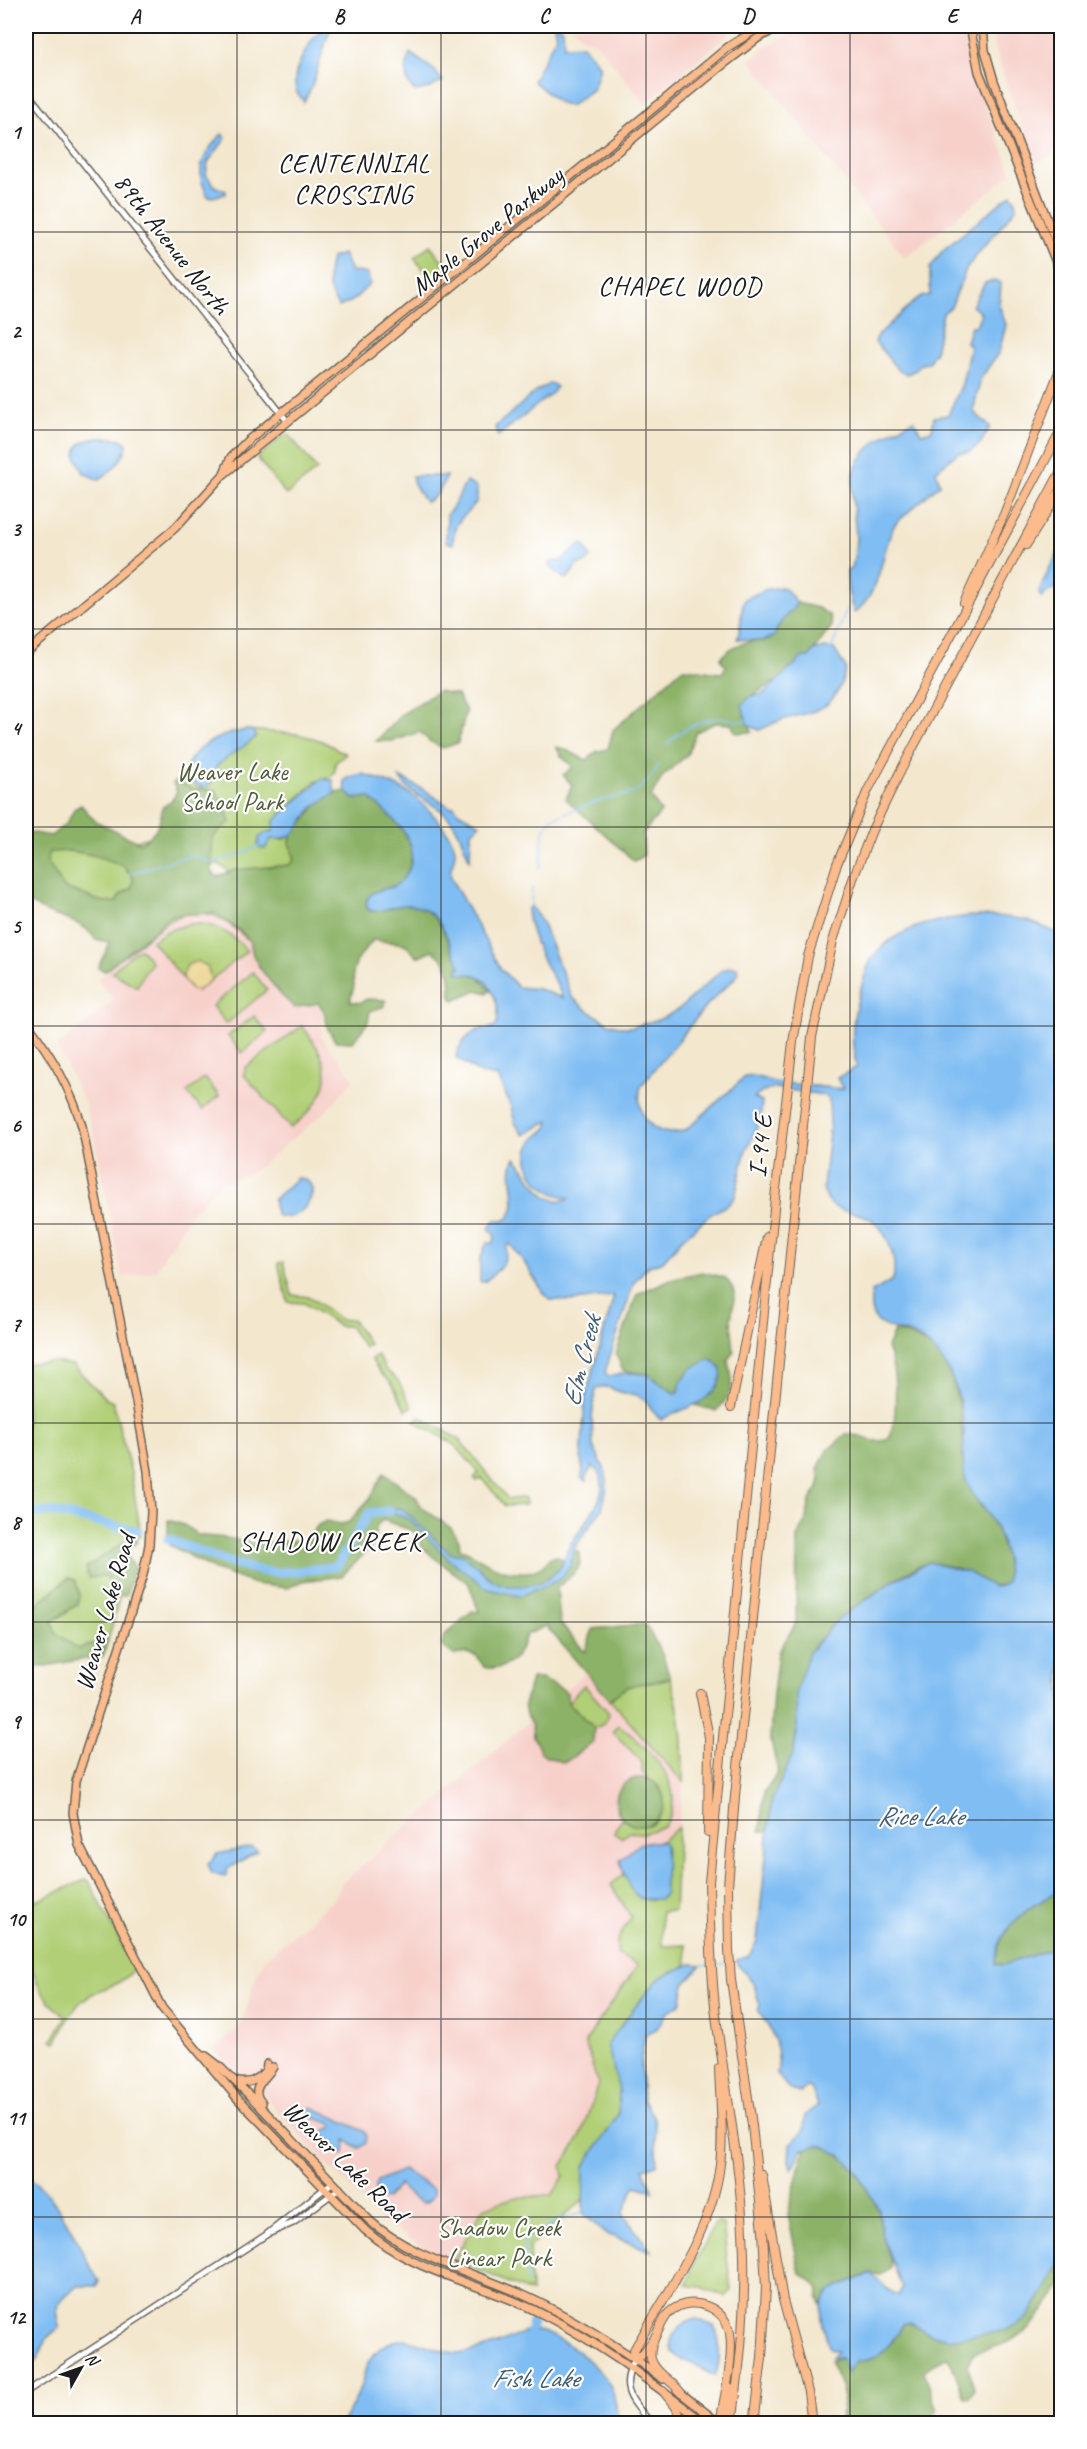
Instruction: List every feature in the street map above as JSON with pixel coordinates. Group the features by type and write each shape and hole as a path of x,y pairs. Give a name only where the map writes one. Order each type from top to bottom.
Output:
{"highway":[{"path":"954,630 1000,524 1062,364"},
{"path":"954,630 1062,429"},
{"path":"812,2424 808,2392 782,2294 752,2125 731,1980 728,1886 809,1055 818,1003 833,941 863,851 900,772 1062,469"},
{"path":"1006,574 1062,488"},
{"name":"I-94 E","path":"775,1198 789,1071 808,956 837,864 868,790 954,630"},
{"path":"731,1407 775,1198"},
{"path":"708,1882 775,1198"},
{"path":"700,1693 710,1755 708,1882 713,1982 743,2232 745,2293 740,2366 732,2424"},
{"path":"717,2022 721,2154 713,2200 704,2224 680,2271 634,2350 635,2359 642,2355 675,2303 697,2299 718,2308 731,2324 735,2347 726,2424"},
{"path":"752,2125 766,2286 762,2358 754,2424"},
{"path":"667,2314 680,2305 696,2303 712,2308 726,2321 730,2340 720,2424"},
{"path":"654,2339 651,2349 653,2363 681,2392"},
{"path":"663,2391 676,2407 683,2424"}],"main road":[{"name":"Maple Grove Parkway","path":"223,475 231,457 281,414 705,66 762,26"},
{"name":"Maple Grove Parkway","path":"26,653 175,528 223,475 724,64 758,38 781,26"},
{"path":"970,26 979,72 1062,277"},
{"path":"985,26 983,39 994,81 1062,258"},
{"name":"Weaver Lake Road","path":"26,1022 59,1069 82,1126 138,1413 151,1495 151,1531 146,1563 76,1781 75,1829 85,1860 158,2002 176,2026 213,2072 365,2230 393,2251 530,2308 590,2342 663,2391 706,2424"},
{"name":"Weaver Lake Road","path":"200,2053 234,2080 369,2220 399,2242 530,2298 592,2332 681,2392 720,2424"},
{"path":"234,2080 246,2083 254,2081 270,2065 257,2092 258,2099 275,2122"}],"street":[{"name":"89th Avenue North","path":"26,91 288,422"},
{"path":"26,2392 266,2235 327,2191 333,2182"},
{"path":"327,2191 340,2188"},
{"path":"635,2359 626,2379 628,2392 652,2424"},
{"path":"1054,2424 1062,2420"}],"shaded area":[{"path":"572,26 739,26 645,104 597,43 582,37"},
{"path":"809,26 962,26 973,76 1012,173 905,258 750,60 764,47"},
{"path":"995,26 1029,26 1061,39 1061,148 1036,164 1000,65 994,44 993,29"},
{"path":"195,913 215,915 232,925 247,940 302,1009 316,1004 322,1013 321,1037 354,1079 325,1112 253,1172 218,1185 190,1215 155,1271 122,1277 94,1135 84,1102 57,1047 114,1000 97,979 173,916"},
{"path":"586,1672 683,1782 678,1827 612,1885 631,1917 617,1941 639,1965 585,2042 598,2084 581,2136 562,2166 565,2176 552,2195 512,2198 483,2208 454,2260 421,2246 385,2223 335,2171 332,2171 263,2095 213,2050 235,2031 243,2020 258,1970 266,1958 334,1899 342,1883"}],"green space":[{"path":"430,245 447,267 432,279 414,258"},
{"path":"285,434 289,435 317,470 286,495 257,458"},
{"path":"797,603 818,608 830,616 832,626 809,657 803,658 780,679 751,696 744,713 752,732 736,733 731,724 715,723 696,732 687,755 663,776 651,797 661,812 643,833 644,855 634,861 566,799 572,785 563,775 573,767 562,757 556,747 587,760 596,752 608,749 613,730 683,668 722,673 726,666 720,659 724,654 740,644 764,641"},
{"path":"438,691 457,695 466,711 458,743 443,748 429,741 420,732 393,741 376,741 402,714"},
{"name":"Weaver Lake School Park","path":"247,730 297,734 320,740 346,754 335,763 335,771 331,777 315,782 274,821 275,831 265,833 266,845 271,839 285,839 291,836 290,845 295,860 290,865 230,872 217,863 198,879 247,939 229,924 212,915 184,914 171,920 126,955 108,932 26,864 78,819 105,849 193,825 181,794 187,765 202,747 212,741"},
{"path":"177,781 192,789 216,790 226,810 230,822 213,837 211,870 217,877 234,870 290,865 295,859 290,845 291,836 318,804 335,793 346,791 354,799 369,797 393,819 406,835 412,855 409,869 403,879 392,887 374,893 367,899 366,905 370,911 409,905 426,910 438,922 458,959 460,964 457,971 478,976 491,991 487,993 477,990 454,1000 451,997 449,970 443,960 432,950 417,957 405,944 373,940 357,960 350,1001 359,1003 367,999 385,1000 385,1006 370,1011 368,1022 353,1042 335,1041 328,1029 324,1011 318,1003 295,1008 280,994 260,968 253,955 250,941 215,913 172,915 105,971 99,968 109,942 95,939 81,925 48,913 26,901 26,832 51,836 67,823 74,809 81,805 95,821 140,843 153,833 160,819 162,808 172,800 177,792 173,783","holes":["71,851 97,856 123,866 133,877 132,888 121,894 116,902 96,900 64,888 47,861 50,852"]},
{"path":"189,924 206,925 221,930 247,951 197,991 193,991 152,941 167,931"},
{"path":"141,949 152,963 137,987 112,972 135,951"},
{"path":"253,972 267,990 226,1024 212,1006"},
{"path":"254,1016 267,1032 242,1053 228,1036"},
{"path":"302,1026 321,1055 326,1080 323,1092 316,1103 291,1128 244,1075 245,1068"},
{"path":"205,1078 219,1096 202,1110 187,1092"},
{"path":"283,1262 292,1295 310,1297 341,1320 352,1319 369,1344 364,1348 349,1326 339,1326 304,1303 288,1302 278,1263"},
{"path":"702,1272 726,1278 735,1292 731,1320 734,1351 728,1360 732,1381 730,1393 716,1411 695,1405 713,1391 720,1379 681,1387 679,1392 674,1393 647,1374 623,1371 616,1354 637,1294 671,1279"},
{"path":"894,1331 920,1340 938,1354 949,1373 961,1418 971,1490 997,1531 1005,1557 1006,1582 1001,1586 993,1587 956,1568 938,1564 918,1566 836,1621 809,1653 805,1665 794,1752 772,1800 768,1832 760,1831 764,1792 778,1772 770,1737 773,1693 778,1653 796,1623 797,1538 806,1521 810,1500 818,1488 820,1479 818,1469 826,1452 846,1434 878,1441 889,1439 894,1418 895,1381 887,1348"},
{"path":"377,1355 386,1370 397,1379 412,1407 406,1410 391,1382 381,1374 371,1359"},
{"path":"54,1362 73,1365 106,1399 113,1402 131,1473 141,1536 99,1558 106,1576 120,1596 108,1640 78,1649 56,1633 52,1621 66,1614 79,1593 75,1580 68,1578 37,1604 26,1605 26,1364"},
{"path":"420,1417 459,1439 508,1499 525,1498 526,1505 505,1506 482,1478 477,1481 474,1478 479,1473 454,1444 414,1421"},
{"path":"384,1473 417,1498 420,1506 451,1528 459,1540 460,1549 493,1566 511,1571 529,1572 544,1564 550,1557 559,1556 563,1560 569,1552 578,1551 580,1563 578,1568 557,1588 560,1623 585,1652 593,1629 643,1624 647,1627 663,1656 670,1677 632,1685 610,1700 546,1626 526,1635 516,1656 506,1665 484,1667 477,1656 466,1653 454,1655 442,1646 444,1636 472,1611 479,1612 469,1584 432,1556 422,1546 420,1538 413,1531 383,1520 377,1525 373,1545 342,1576 302,1581 288,1588 255,1584 215,1570 168,1544 168,1520 184,1525 198,1535 258,1544 308,1539 318,1525 326,1521 341,1524 349,1522 370,1498"},
{"path":"137,1539 137,1543 128,1549 129,1560 135,1567 126,1596 120,1596 106,1576 88,1578 86,1567 121,1545"},
{"path":"69,1578 75,1580 79,1593 78,1604 52,1621 56,1633 78,1649 108,1640 103,1656 26,1669 26,1605 37,1604"},
{"path":"670,1677 681,1729 683,1782 610,1700 632,1685"},
{"path":"531,1679 542,1679 562,1689 567,1693 568,1703 594,1728 593,1742 567,1761 561,1762 546,1756 540,1751 533,1736 532,1725 526,1715 524,1705"},
{"path":"584,1685 609,1713 604,1723 594,1728 568,1702"},
{"path":"619,1725 654,1757 670,1783 673,1797 671,1812 664,1827 643,1833 630,1832 621,1838 614,1833 621,1819 638,1825 650,1825 659,1818 663,1801 659,1789 642,1772 642,1762 613,1732"},
{"path":"635,1778 645,1778 657,1785 664,1797 664,1807 657,1819 645,1826 635,1826 620,1815 616,1807 616,1797 627,1782"},
{"name":"Shadow Creek Linear Park","path":"678,1827 674,1911 661,1912 662,1946 686,1945 687,1964 655,1990 595,2189 529,2247 531,2292 454,2260 483,2208 512,2198 552,2195 564,2176 562,2166 581,2136 598,2084 585,2042 638,1965 617,1954 617,1941 631,1917 611,1885"},
{"path":"85,1880 89,1881 134,1968 119,1982 81,2001 68,2018 56,2043 52,2041 66,2016 53,2006 36,1980 28,1950 26,1902 39,1900"},
{"path":"1061,1891 1061,1946 1004,1965 996,1963 1002,1938 1018,1918 1039,1902"},
{"path":"818,2145 828,2148 847,2161 870,2190 881,2217 883,2238 890,2260 890,2268 880,2275 870,2273 836,2288 821,2304 817,2286 800,2273 788,2214 802,2155 808,2147"},
{"path":"719,2222 723,2225 731,2290 725,2297 702,2287 687,2285 693,2266 715,2224"},
{"path":"1061,2252 1061,2286 1030,2329 1007,2343 973,2353 968,2366 975,2389 969,2398 965,2397 948,2356 924,2371 937,2410 933,2415 907,2418 901,2423 839,2423 844,2398 830,2361 842,2358 847,2373 856,2361 863,2361 892,2342 904,2323 910,2323 943,2338 965,2336 1043,2291 1057,2268"}],"sand":[{"path":"197,961 207,966 211,980 197,991 193,991 182,978 187,965"}],"water":[{"path":"324,26 331,26 312,86 304,102 296,90 296,73 303,55"},
{"path":"554,26 560,26 563,30 564,46 583,45 600,67 593,89 570,106 558,102 533,81 556,36"},
{"path":"410,53 434,70 443,81 430,88 415,91 407,78 406,69"},
{"path":"222,134 226,138 208,162 206,175 216,187 226,191 226,194 207,196 202,182 202,165 214,143"},
{"path":"1011,194 1015,199 1016,208 967,267 951,307 943,313 935,352 928,363 921,364 916,370 907,374 898,370 875,342 878,335 918,298 930,295 930,268 942,251"},
{"path":"343,254 351,271 368,274 370,284 352,301 339,307 329,290 328,272 331,258"},
{"path":"997,280 1001,285 999,305 1006,325 999,352 981,378 973,411 990,427 980,444 969,452 958,453 936,471 940,484 895,524 871,594 854,613 848,591 847,571 852,568 855,547 856,531 852,488 856,467 869,447 889,433 914,420 921,433 932,430 934,417 948,415 962,384 970,347 966,342 971,326 976,326 981,313 972,306 985,283"},
{"path":"551,383 557,387 551,394 498,436 495,427 535,392"},
{"path":"97,438 118,439 127,444 124,455 117,465 98,480 84,473 76,457 79,445"},
{"path":"412,476 447,476 436,495 425,502"},
{"path":"466,482 477,487 477,501 457,524 453,544 446,542 447,514"},
{"path":"579,545 584,545 591,557 587,562 577,565 568,578 563,578 549,565 552,561 561,561"},
{"path":"1061,548 1061,583 1045,593 1043,598 1039,592"},
{"path":"785,588 797,603 781,623 775,636 764,641 737,639 745,599 764,590"},
{"path":"825,648 834,649 846,668 842,682 832,700 817,710 782,720 759,730 748,725 742,705 751,696 763,694 803,657 809,657 813,651"},
{"path":"253,731 256,737 218,765 209,785 197,786 185,775 193,756 208,743 227,734"},
{"name":"Rice Lake","path":"362,774 407,792 438,820 450,836 455,850 450,872 452,880 501,969 518,987 539,989 562,998 531,932 527,909 531,906 542,922 572,997 608,1023 632,1027 661,1019 679,1009 722,970 737,967 738,973 733,980 707,1005 641,1086 640,1107 644,1116 656,1129 665,1132 675,1133 686,1130 745,1077 754,1076 774,1082 843,1089 837,1078 857,1067 853,1049 853,1022 868,967 876,953 907,931 948,919 990,916 1028,921 1061,935 1061,1891 1039,1902 1009,1928 997,1951 996,1964 1003,1965 1061,1946 1062,2252 1057,2268 1037,2303 1028,2317 1018,2325 997,2332 948,2339 930,2334 910,2323 904,2323 885,2350 865,2361 856,2361 847,2373 842,2358 831,2358 837,2352 830,2349 822,2316 824,2300 828,2294 835,2288 870,2273 894,2293 899,2295 902,2287 882,2236 879,2210 857,2172 841,2155 818,2145 801,2150 792,2169 789,2161 790,2144 804,2130 805,2115 818,2105 811,2088 806,2087 800,2093 788,2088 777,2074 778,2056 775,2041 758,2011 760,2005 753,1983 735,1961 749,1956 757,1941 772,1800 794,1752 797,1733 796,1690 809,1653 836,1621 890,1583 929,1562 970,1573 993,1587 1001,1586 1006,1582 1005,1557 1000,1539 965,1477 963,1422 954,1383 945,1365 927,1344 915,1336 886,1326 875,1319 871,1304 872,1292 893,1280 894,1263 885,1236 874,1222 867,1217 840,1210 826,1197 823,1188 830,1124 829,1099 824,1095 775,1088 766,1090 754,1098 762,1102 760,1121 745,1153 735,1197 682,1239 663,1261 648,1266 634,1282 605,1372 608,1376 628,1373 647,1374 674,1393 679,1392 681,1382 692,1368 710,1359 719,1366 721,1377 717,1386 704,1400 661,1420 640,1396 607,1387 596,1388 592,1417 593,1446 604,1468 607,1480 606,1492 602,1509 575,1547 570,1567 557,1581 520,1596 488,1589 450,1560 410,1520 395,1513 379,1514 378,1510 401,1508 450,1553 466,1557 489,1578 504,1585 523,1586 538,1583 555,1573 600,1497 602,1486 600,1476 593,1466 586,1476 587,1481 581,1478 585,1399 614,1296 575,1301 550,1300 510,1244 507,1246 505,1259 500,1267 484,1282 480,1282 480,1260 487,1242 492,1244 495,1240 489,1228 495,1220 506,1220 511,1214 514,1198 511,1173 515,1158 537,1188 551,1199 571,1198 543,1187 531,1171 528,1162 528,1152 532,1142 545,1130 549,1121 523,1135 515,1123 498,1077 481,1074 456,1058 459,1048 469,1036 477,1031 496,1026 497,1005 487,984 476,975 457,972 460,968 459,962 443,929 438,921 425,910 408,905 370,911 366,905 373,893 394,886 401,881 409,869 412,858 411,847 401,828 369,797 354,799 346,791 344,781"},
{"path":"399,777 450,807 454,806 458,812 480,824 471,832 470,861 453,822 413,792"},
{"path":"321,779 333,780 335,793 311,810 296,832 286,838 271,839 265,849 258,847 259,838 265,833 274,831 274,821"},
{"path":"297,1178 307,1181 311,1186 312,1194 309,1202 295,1215 286,1217 276,1215 273,1200"},
{"path":"661,1841 665,1844 666,1849 665,1893 660,1899 640,1898 630,1887 620,1860 639,1844"},
{"path":"252,1847 258,1851 227,1869 226,1876 212,1874 208,1864 217,1854"},
{"path":"691,1964 701,1965 685,1984 681,2003 668,2012 657,2028 645,2035 641,2062 643,2101 654,2117 657,2165 643,2168 653,2191 635,2186 623,2214 651,2251 604,2233 583,2213 584,2167 618,2115 619,2090 607,2044 661,1977"},
{"path":"312,2107 364,2131 367,2136 366,2143 359,2148 346,2140 345,2153 339,2153 323,2136 325,2130 332,2128 333,2124 307,2116 306,2110"},
{"path":"403,2170 433,2189 430,2200 423,2203 414,2199 399,2185 385,2200 378,2195 375,2190 377,2181"},
{"path":"26,2176 49,2196 59,2209 99,2281 97,2286 77,2286 58,2304 60,2327 47,2338 38,2358 26,2369"},
{"path":"695,2318 714,2326 716,2331 719,2357 715,2375 679,2358 671,2348 673,2337 680,2327"},
{"name":"Fish Lake","path":"526,2330 537,2331 561,2341 574,2348 595,2367 610,2386 616,2405 618,2423 341,2423 356,2399 366,2366 379,2349 389,2342 411,2341 444,2351 464,2353 492,2346"}],"waterway":[{"path":"831,650 851,598"},
{"path":"667,744 697,723 719,718 747,720"},
{"path":"540,868 544,831 552,818 602,800 634,793 650,779 658,765"},
{"path":"193,855 212,863 259,846"},
{"path":"129,874 190,855"},
{"path":"531,908 532,888"},
{"name":"Elm Creek","path":"168,1539 202,1553 262,1571 310,1570 337,1566 369,1513 390,1511"},
{"name":"Elm Creek","path":"26,1514 51,1512 138,1531"},
{"path":"714,1964 727,1964"},
{"path":"701,1965 709,1965"},
{"path":"527,2282 524,2240 559,2220 583,2213"},
{"path":"528,2340 532,2323"}],"district":[{"name":"CENTENNIAL CROSSING","path":"354,178"},
{"name":"CHAPEL WOOD","path":"680,286"},
{"name":"SHADOW CREEK","path":"331,1541"}]}
